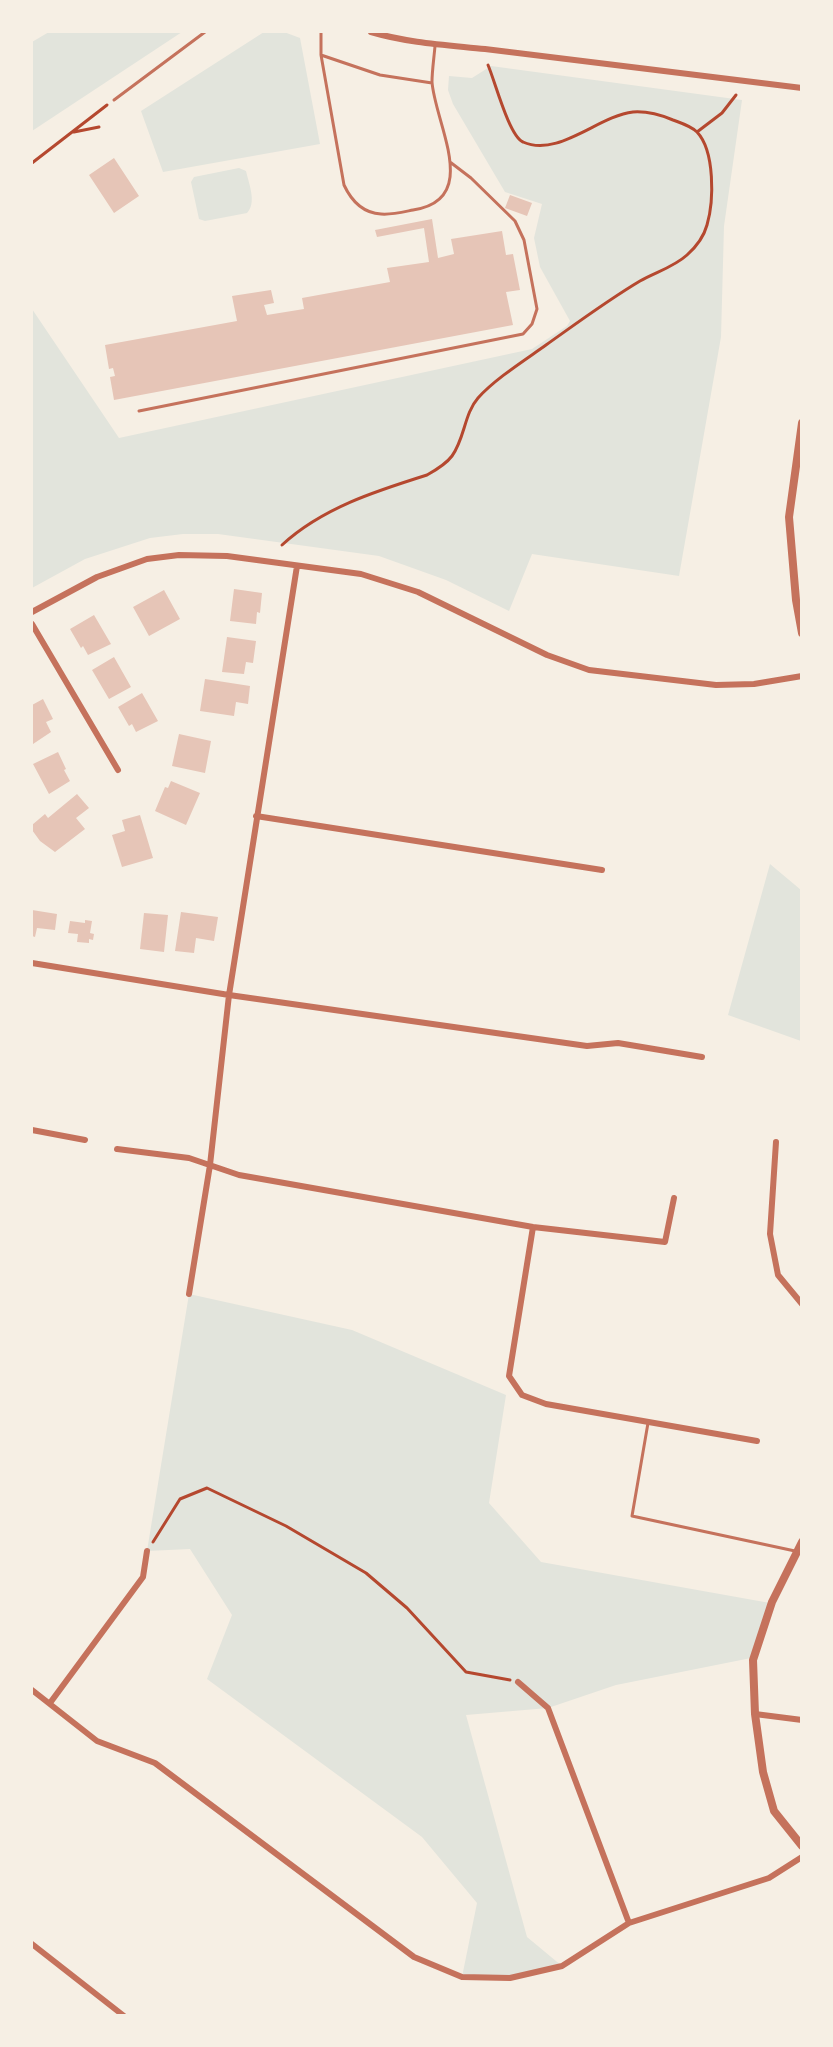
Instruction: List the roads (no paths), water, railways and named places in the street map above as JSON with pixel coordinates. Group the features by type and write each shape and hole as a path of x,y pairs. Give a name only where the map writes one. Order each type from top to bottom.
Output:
{"street":[{"path":"371,32 435,44 485,48 801,88"},
{"path":"801,423 789,517 801,633"},
{"path":"32,612 96,577 147,559 179,555 227,556 361,574 418,591 547,655 589,670 716,685 754,684 801,676"},
{"path":"189,1294 210,1165 229,995 297,566"},
{"path":"32,624 118,770"},
{"path":"256,816 602,870"},
{"path":"32,963 229,995 587,1046 618,1043 702,1057"},
{"path":"32,1130 85,1140"},
{"path":"776,1142 770,1234 778,1275 801,1304"},
{"path":"117,1149 189,1158 239,1175 532,1227 665,1242 674,1198"},
{"path":"532,1227 509,1376 522,1395 546,1404 757,1441"},
{"path":"801,1542 772,1602 753,1660 755,1714 763,1772 774,1810 801,1846"},
{"path":"50,1703 143,1576 147,1551"},
{"path":"518,1682 548,1708 629,1923"},
{"path":"32,1690 97,1741 155,1763 414,1957 462,1977 510,1978 562,1966 629,1923 769,1878 801,1857"},
{"path":"755,1714 801,1720"},
{"path":"32,1944 124,2016"}],"lane":[{"path":"114,100 205,32"},
{"path":"321,32 321,56 344,185 349,196 356,203 368,212 382,215 427,208 437,203 446,194 450,181 450,162 432,83 435,44"},
{"path":"321,56 380,75 432,83"},
{"path":"139,411 523,334 532,324 537,309 520,229 515,221 471,178 450,162"},
{"path":"648,1422 632,1516 797,1551"}]}
